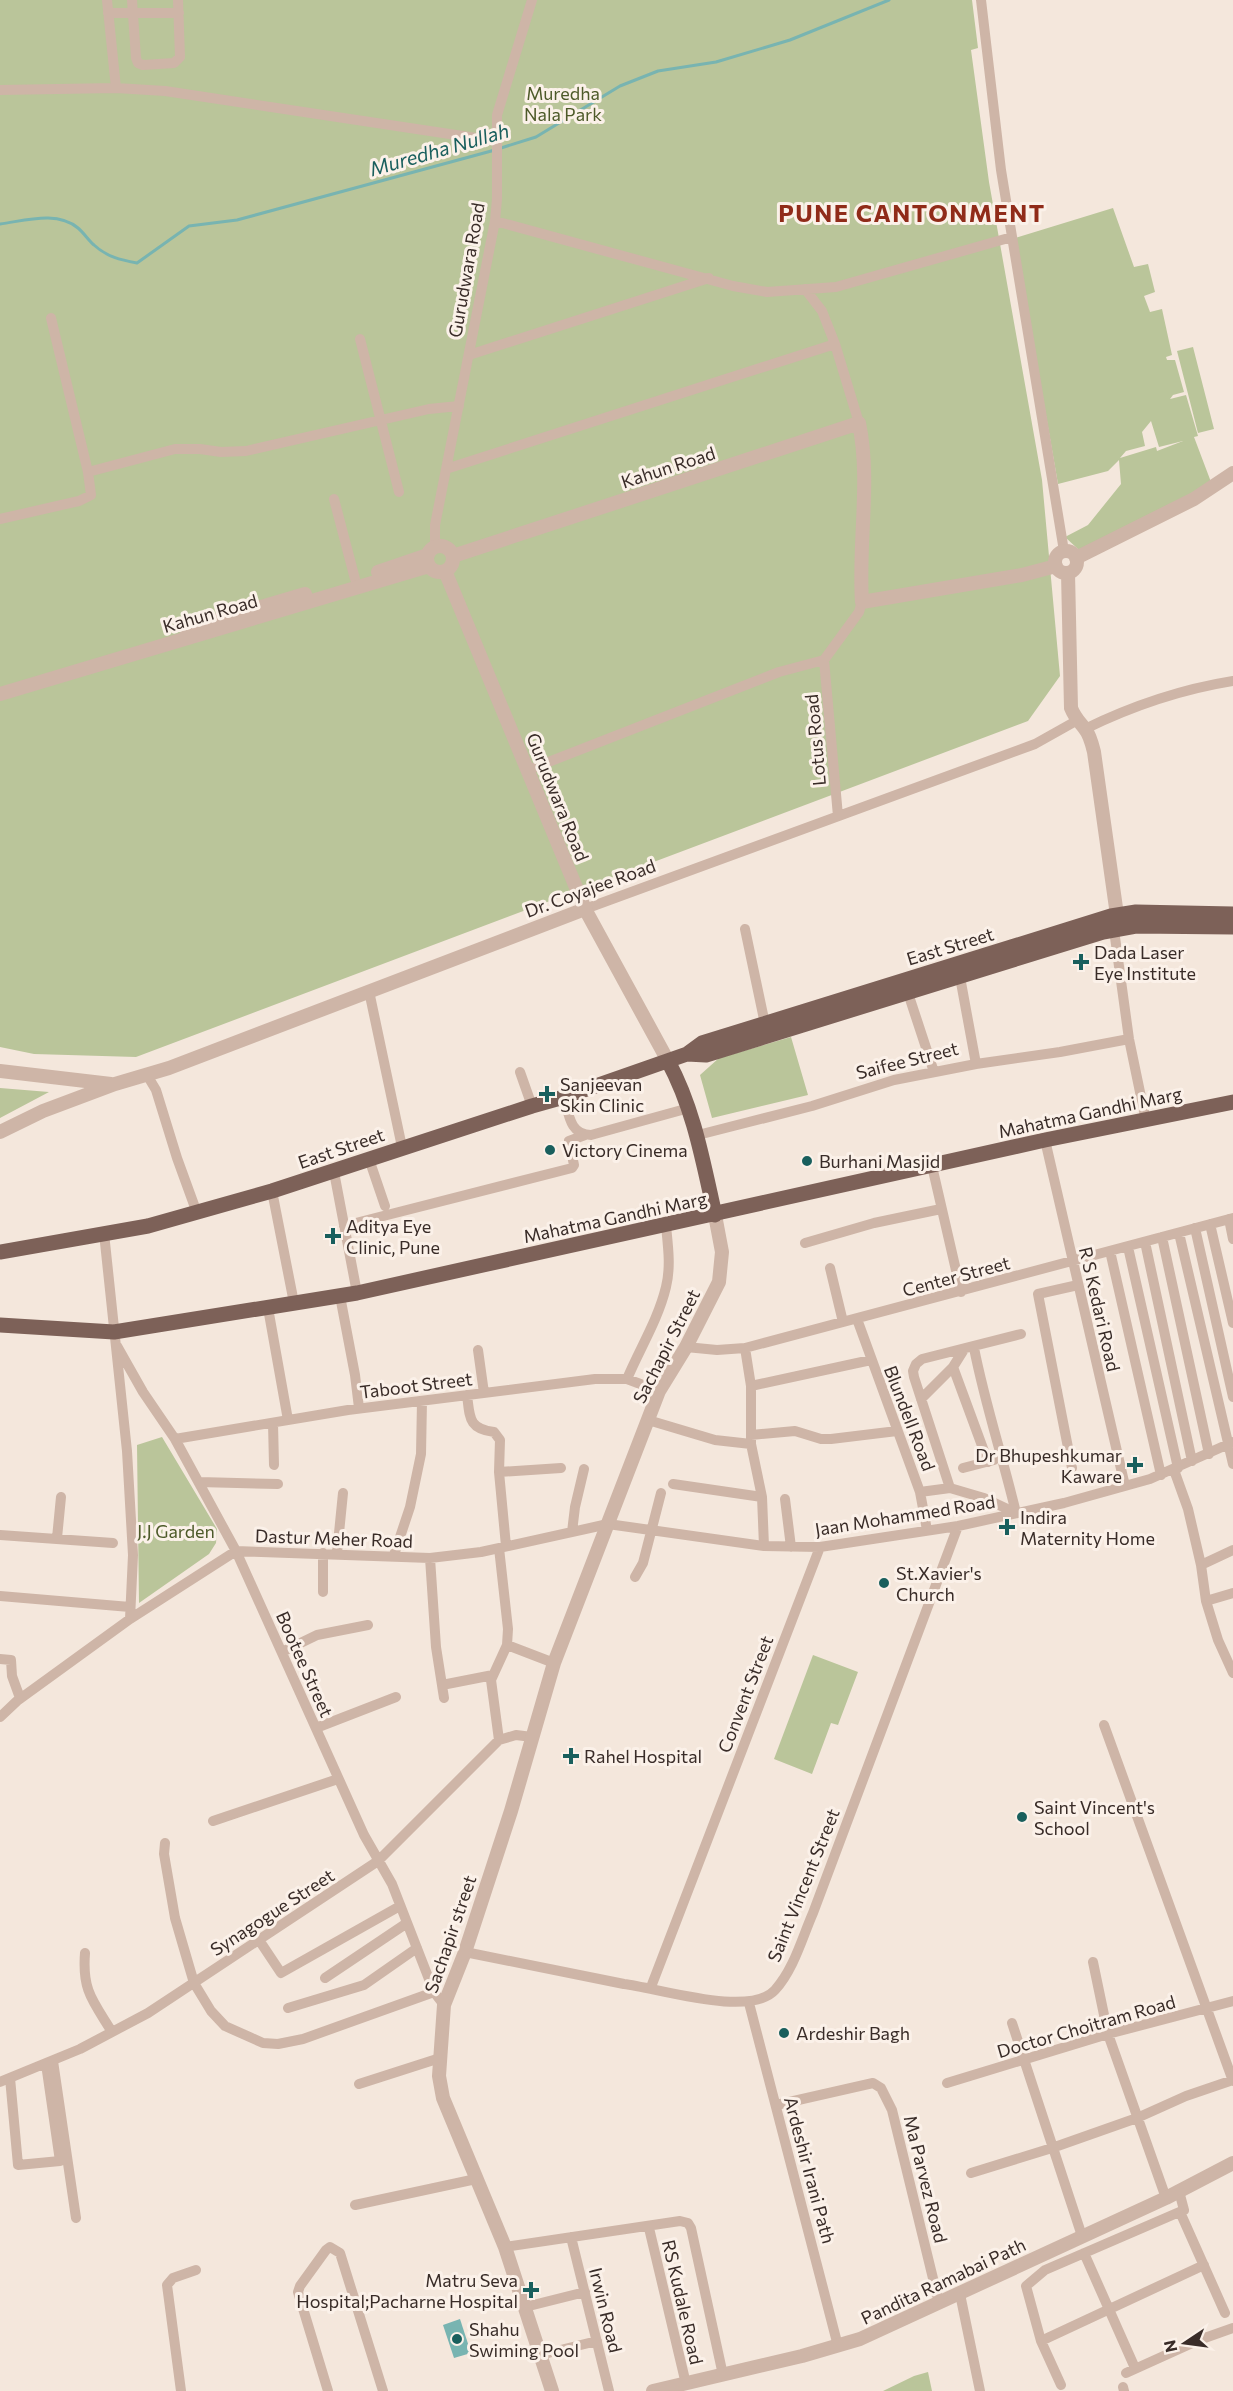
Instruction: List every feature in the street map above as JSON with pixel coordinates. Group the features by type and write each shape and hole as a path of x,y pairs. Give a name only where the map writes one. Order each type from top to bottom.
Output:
{"main road":[{"name":"East Street","path":"687,1054 706,1055 908,993 1115,922 1136,912 1233,914"},
{"name":"East Street","path":"0,1252 148,1226 272,1191 402,1147 564,1097 687,1054 702,1043 1115,922 1129,927 1233,927"},
{"path":"668,1061 682,1087 698,1135 715,1215"},
{"name":"Mahatma Gandhi Marg","path":"0,1325 115,1339 268,1308 357,1293 1045,1140 1233,1102"}],"street":[{"path":"107,0 116,88"},
{"path":"132,0 136,58 138,63 143,65 178,61 180,57 178,0"},
{"name":"Gurudwara Road","path":"431,556 435,525 495,221 498,169 497,115 532,0"},
{"path":"862,602 1076,567 1070,555 1012,237 994,117 981,0"},
{"path":"108,13 179,13"},
{"path":"0,90 116,88 189,94 496,144"},
{"path":"495,221 752,290 836,287 1012,237"},
{"path":"469,356 709,278"},
{"path":"822,311 826,288"},
{"path":"528,770 779,672 824,660 859,612 862,602 861,545 865,460 859,423 835,344 822,311 805,289"},
{"path":"0,519 87,499 91,495 88,472 51,318"},
{"path":"360,339 399,492"},
{"path":"446,469 835,344"},
{"path":"88,472 175,448 221,452 246,451 381,419 429,409 459,406"},
{"name":"Kahun Road","path":"453,556 859,423"},
{"path":"1146,1121 1129,1039 1094,752 1070,699 1062,569 1057,557 1070,555 1194,499 1233,473"},
{"path":"334,499 355,579"},
{"path":"446,547 453,556 451,566 445,571 438,572 431,556 446,547"},
{"name":"Kahun Road","path":"0,686 431,556"},
{"name":"Kahun Road","path":"0,694 431,556"},
{"name":"Gurudwara Road","path":"445,571 585,909 668,1061"},
{"name":"Lotus Road","path":"824,660 838,816"},
{"name":"Dr. Coyajee Road","path":"0,1132 63,1103 147,1075 585,909 1035,744 1080,725 1210,685 1233,681"},
{"path":"745,929 765,1024"},
{"path":"960,976 976,1064"},
{"path":"369,991 402,1147"},
{"path":"908,993 934,1072"},
{"name":"Saifee Street","path":"698,1135 812,1106 894,1080 1129,1039"},
{"path":"0,1071 115,1084"},
{"path":"520,1072 531,1106"},
{"path":"147,1075 156,1090 197,1213"},
{"path":"60,1078 65,1084 66,1094 63,1103"},
{"path":"564,1097 573,1128 578,1134 585,1135"},
{"path":"344,1226 572,1168 574,1165 569,1141 689,1108"},
{"name":"R S Kedari Road","path":"1045,1140 1125,1486"},
{"path":"369,1160 385,1206"},
{"path":"932,1166 961,1292"},
{"path":"333,1172 357,1293"},
{"path":"272,1191 294,1304"},
{"path":"805,1243 874,1223 941,1209"},
{"name":"Sachapir Street","path":"608,1524 659,1391 686,1347 719,1282 723,1252 715,1215"},
{"path":"1231,1218 1233,1239"},
{"name":"Center Street","path":"686,1347 717,1350 745,1348 1231,1218"},
{"path":"1210,1224 1233,1323"},
{"path":"627,1379 656,1320 667,1286 669,1257 666,1226"},
{"path":"1195,1228 1233,1397"},
{"path":"104,1233 127,1451 133,1555 130,1618"},
{"path":"1179,1233 1230,1443 1233,1464"},
{"path":"1162,1237 1209,1454"},
{"path":"1145,1242 1192,1461"},
{"path":"1128,1246 1176,1469 1201,1565 1206,1601 1218,1640 1233,1673"},
{"path":"1110,1251 1161,1475"},
{"path":"830,1268 843,1322"},
{"path":"1072,1468 1038,1294 1078,1285"},
{"path":"340,1296 359,1408"},
{"path":"268,1308 288,1420"},
{"name":"Blundell Road","path":"857,1319 920,1492 927,1530"},
{"path":"950,1488 914,1377 913,1371 916,1364 928,1357 968,1349 1021,1334"},
{"name":"Bootee Street","path":"115,1339 143,1392 175,1439 236,1551 338,1779 378,1861 392,1884 434,1992 444,2005"},
{"path":"745,1348 751,1386 751,1439 762,1497 764,1546"},
{"path":"921,1399 968,1349"},
{"path":"968,1349 1003,1457 1016,1514"},
{"path":"478,1350 484,1393"},
{"path":"751,1386 871,1360"},
{"path":"953,1367 988,1462"},
{"name":"Taboot Street","path":"175,1439 359,1408 596,1379 627,1379 659,1391"},
{"path":"466,1395 470,1418 474,1426 480,1431 498,1434 500,1440 499,1472 508,1629 507,1645 491,1680 500,1740 516,1735 532,1737"},
{"path":"394,1555 410,1507 421,1454 422,1401"},
{"name":"Sachapir street","path":"648,1420 715,1440 751,1439 795,1431 821,1439 831,1439 897,1431"},
{"path":"273,1423 274,1466"},
{"name":"Jaan Mohammed Road","path":"608,1524 764,1546 820,1547 958,1526 1016,1514 1161,1475 1230,1443"},
{"path":"963,1468 1003,1457"},
{"path":"499,1472 561,1468"},
{"path":"572,1532 584,1469"},
{"path":"199,1482 278,1484"},
{"path":"673,1484 762,1497"},
{"path":"920,1492 950,1488 984,1498 1016,1514"},
{"path":"635,1577 643,1563 661,1492"},
{"path":"337,1553 343,1493"},
{"path":"57,1538 61,1497"},
{"path":"785,1499 791,1547"},
{"name":"Sachapir street","path":"547,2390 540,2355 505,2247 443,2098 439,2076 440,2058 444,2005 465,1952 511,1811 554,1663 608,1524"},
{"name":"Dastur Meher Road","path":"0,1717 20,1698 130,1618 236,1551 430,1558 503,1547 608,1524"},
{"name":"Saint Vincent Street","path":"749,2003 773,1992 790,1967 813,1912 958,1526"},
{"path":"0,1535 114,1543"},
{"name":"Convent Street","path":"651,1987 820,1547"},
{"path":"1201,1565 1233,1550"},
{"path":"323,1553 323,1592"},
{"path":"430,1558 435,1647 444,1698"},
{"path":"1206,1601 1233,1593"},
{"path":"0,1596 130,1606"},
{"path":"282,1652 317,1635 368,1625"},
{"path":"507,1645 554,1663"},
{"path":"0,1659 11,1660 12,1676 20,1698"},
{"path":"442,1685 493,1675"},
{"path":"316,1728 344,1715 396,1697"},
{"path":"971,2173 1137,2118 1184,2097 1233,2080 1104,1725"},
{"name":"Synagogue Street","path":"5,2080 50,2062 148,2013 378,1861 500,1740"},
{"path":"213,1821 338,1779"},
{"path":"165,1843 164,1854 175,1918 194,1983 211,2011 225,2026 262,2043 279,2044 303,2039 434,1992"},
{"path":"259,1940 281,1973 400,1906"},
{"path":"325,1978 407,1923"},
{"path":"288,2007 364,1984 417,1948"},
{"path":"465,1952 624,1984 651,1987 681,1997 749,2003"},
{"path":"85,1953 84,1976 88,1994 112,2032"},
{"path":"1061,2385 1041,2341 1026,2286 1045,2270 1184,2210 1172,2194 1137,2118 1108,2034 1093,1962"},
{"name":"Doctor Choitram Road","path":"947,2083 1108,2034 1233,2001"},
{"name":"Ardeshir Irani Path","path":"749,2003 838,2346"},
{"path":"1012,2023 1082,2236"},
{"path":"359,2084 440,2058"},
{"path":"5,2080 18,2165 60,2161 50,2062"},
{"path":"50,2062 76,2218"},
{"name":"Ma Parvez Road","path":"776,2105 873,2083 881,2088 888,2099 939,2303"},
{"name":"Pandita Ramabai Path","path":"653,2391 838,2346 891,2326 1233,2163"},
{"path":"355,2205 476,2179"},
{"path":"1180,2212 1226,2313"},
{"path":"505,2247 649,2228 680,2221 688,2223 691,2228 723,2375"},
{"name":"RS Kudale Road","path":"649,2228 686,2384"},
{"name":"Irwin Road","path":"571,2237 609,2391"},
{"path":"328,2391 298,2292 300,2286 330,2247 340,2253 383,2391"},
{"path":"1084,2253 1109,2310 1130,2371 1199,2340 1233,2328"},
{"path":"1041,2341 1204,2265"},
{"path":"181,2391 167,2285 173,2278 196,2270"},
{"path":"525,2307 585,2292"},
{"path":"960,2294 980,2391"},
{"path":"540,2355 597,2340"}],"green space":[{"name":"Muredha Nala Park","path":"0,0 972,0 978,48 971,50 989,182 1042,480 1060,676 1028,721 136,1057 34,1054 0,1047"},
{"path":"1113,208 1134,267 1148,264 1155,292 1144,296 1150,312 1162,309 1172,355 1166,357 1167,360 1175,360 1184,392 1173,395 1170,399 1186,395 1198,436 1194,437 1211,482 1153,515 1079,550 1065,537 1088,525 1121,484 1119,460 1108,471 1058,484 1015,238","holes":["1151,421 1159,447 1183,441 1157,451 1156,447 1120,458 1126,451 1145,446 1142,432"]},
{"path":"1193,347 1214,429 1198,433 1177,351"},
{"path":"791,1037 808,1095 712,1118 700,1075 719,1058"},
{"path":"0,1088 49,1092 0,1118"},
{"name":"J.J Garden","path":"162,1437 217,1529 216,1543 209,1554 139,1603 137,1445"},
{"path":"813,1655 858,1672 838,1725 831,1723 812,1774 774,1759"},
{"path":"928,2372 932,2391 883,2391 914,2376"}],"water":[{"name":"Shahu Swiming Pool","path":"460,2319 471,2353 454,2358 443,2325"}],"waterway":[{"name":"Muredha Nullah","path":"501,148 536,137 620,86 658,71 716,62 790,40 889,0"},
{"name":"Muredha Nullah","path":"0,224 40,218 60,219 78,228 92,243 109,255 137,263 189,226 237,220 495,150"}],"place":[{"name":"Dada Laser Eye Institute","path":"1081,962"},
{"name":"Sanjeevan Skin Clinic","path":"547,1094"},
{"name":"Victory Cinema","path":"550,1150"},
{"name":"Burhani Masjid","path":"807,1161"},
{"name":"Aditya Eye Clinic, Pune","path":"333,1236"},
{"name":"Dr Bhupeshkumar Kaware","path":"1135,1465"},
{"name":"Indira Maternity Home","path":"1007,1527"},
{"name":"St.Xavier's Church","path":"884,1583"},
{"name":"Rahel Hospital","path":"571,1756"},
{"name":"Saint Vincent's School","path":"1022,1817"},
{"name":"Ardeshir Bagh","path":"784,2033"},
{"name":"Matru Seva Hospital;Pacharne Hospital","path":"531,2290"},
{"name":"Shahu Swiming Pool","path":"457,2339"}],"district":[{"name":"PUNE CANTONMENT","path":"912,212"}]}
